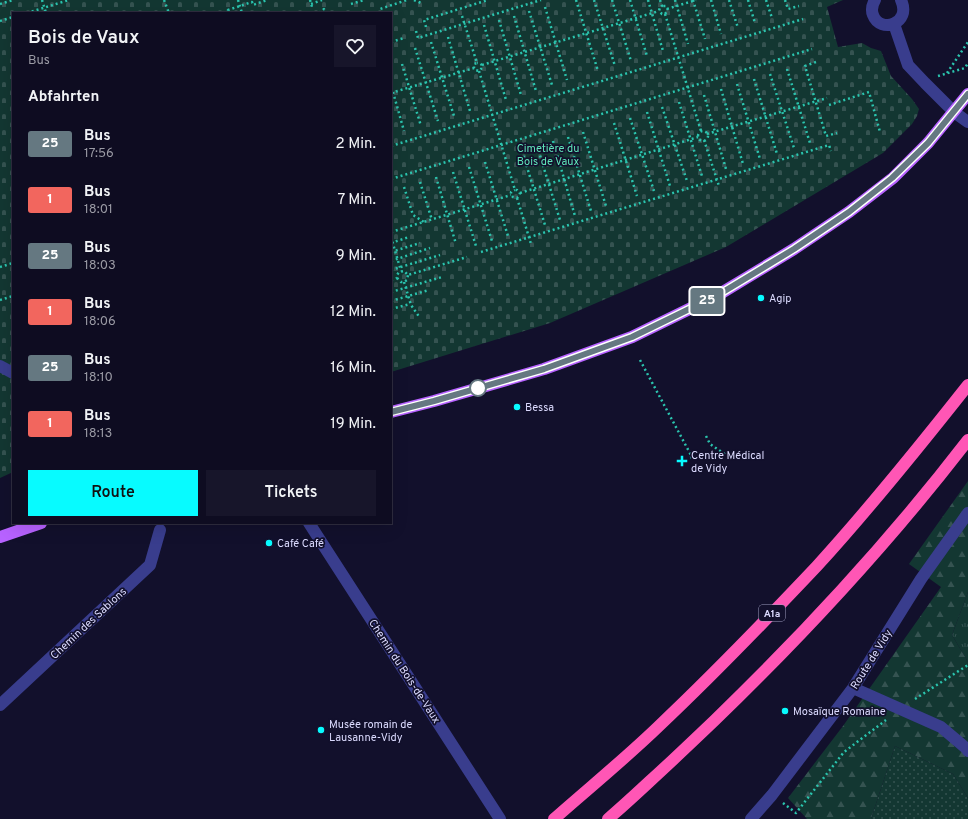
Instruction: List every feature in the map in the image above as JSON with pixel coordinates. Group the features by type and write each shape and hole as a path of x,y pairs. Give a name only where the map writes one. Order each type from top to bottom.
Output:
{"highway":[{"name":"A1a","path":"554,819 659,726 720,667 818,565 890,482 968,385"},
{"path":"608,819 690,744 797,638 879,548 968,440"}],"main road":[{"path":"392,412 544,369 632,337 718,295 794,249 849,212 892,178 928,143 968,94"},
{"path":"0,537 38,524"}],"street":[{"path":"875,0 872,9 875,19 884,25 898,22 904,10 902,0"},
{"path":"894,24 908,65 954,112 968,122"},
{"path":"0,366 12,372"},
{"name":"Route de Vidy","path":"752,819 853,688 921,579 968,513"},
{"name":"Chemin du Bois-de-Vaux","path":"310,524 500,819"},
{"name":"Chemin des Sablons","path":"0,705 150,565 160,530"},
{"path":"853,688 941,727 968,751"}],"path":[{"path":"0,4 13,0"},
{"path":"42,0 46,12"},
{"path":"30,12 69,0"},
{"path":"164,0 168,12"},
{"path":"238,0 242,12"},
{"path":"229,12 228,10 252,2 252,5 267,0"},
{"path":"310,0 312,5 322,0"},
{"path":"351,4 364,0"},
{"path":"393,0 395,4"},
{"path":"382,12 380,9 407,0"},
{"path":"414,0 421,3"},
{"path":"426,27 424,20 488,0"},
{"path":"416,30 418,38 541,0"},
{"path":"576,0 598,71"},
{"path":"594,0 615,66"},
{"path":"612,0 631,60"},
{"path":"630,0 647,56"},
{"path":"648,0 663,51"},
{"path":"660,0 662,6 665,6 667,9"},
{"path":"675,0 688,44"},
{"path":"517,198 520,193 534,188 698,137 701,131 665,14 667,9 694,0 705,39"},
{"path":"711,0 721,34"},
{"path":"729,0 738,28"},
{"path":"748,0 755,23"},
{"path":"766,0 772,18"},
{"path":"785,0 788,9 799,6"},
{"path":"476,63 482,65 510,57 659,11 660,7 662,6"},
{"path":"545,7 567,80"},
{"path":"529,11 552,85"},
{"path":"659,11 662,14 665,14"},
{"path":"462,16 476,63 474,64 474,68"},
{"path":"514,16 536,90"},
{"path":"0,21 12,17"},
{"path":"392,146 803,19"},
{"path":"499,20 521,95"},
{"path":"484,25 506,100"},
{"path":"448,37 470,111"},
{"path":"392,42 404,38"},
{"path":"431,42 454,116"},
{"path":"968,42 947,73 965,68 968,63"},
{"path":"415,48 438,121"},
{"path":"392,179 812,49"},
{"path":"816,62 805,66 815,101 826,136 837,133"},
{"path":"402,64 421,126"},
{"path":"479,71 482,68 482,65"},
{"path":"404,131 392,92 474,68 475,70 479,71 515,190 518,190 520,193"},
{"path":"787,69 810,143"},
{"path":"770,74 794,148"},
{"path":"754,79 777,154"},
{"path":"737,84 760,159"},
{"path":"721,89 743,164"},
{"path":"829,105 869,92 880,132"},
{"path":"704,95 726,169"},
{"path":"701,131 706,132 707,134 715,132 827,98"},
{"path":"679,102 702,176"},
{"path":"662,107 687,181"},
{"path":"647,112 670,186"},
{"path":"630,118 654,191"},
{"path":"614,122 637,196"},
{"path":"583,132 606,206"},
{"path":"707,134 706,139 704,140 718,186"},
{"path":"568,137 591,211"},
{"path":"698,137 700,140 704,140"},
{"path":"553,141 575,216"},
{"path":"481,252 829,145 831,151"},
{"path":"537,146 560,220"},
{"path":"522,151 545,225"},
{"path":"485,162 508,236"},
{"path":"469,167 492,241"},
{"path":"452,172 476,246"},
{"path":"436,177 456,244"},
{"path":"420,182 432,220"},
{"path":"404,187 413,215 424,222"},
{"path":"392,232 512,195 512,192 515,190"},
{"path":"512,195 513,197 517,198 531,244"},
{"path":"408,275 404,271 401,271 399,267 392,243 410,237"},
{"path":"392,252 420,243"},
{"path":"392,261 430,248"},
{"path":"392,270 440,255"},
{"path":"408,275 467,257"},
{"path":"0,267 12,263"},
{"path":"392,280 397,278 397,275 401,271"},
{"path":"404,282 407,280 408,275"},
{"path":"397,278 401,282 404,282 410,304 420,318"},
{"path":"392,292 442,278"},
{"path":"392,301 429,290"},
{"path":"0,300 12,296"},
{"path":"392,309 410,304"},
{"path":"640,360 692,457 689,458"},
{"path":"706,436 710,444 726,455 738,452"},
{"path":"772,795 796,813 844,752 900,709 968,665"}],"green space":[{"name":"Cimetière du Bois de Vaux","path":"0,0 843,0 827,7 838,47 862,43 881,51 891,76 919,109 912,124 883,153 726,247 550,323 392,372 392,12 12,12 12,472 0,478"},
{"path":"968,481 968,592 952,635 968,662 968,798 953,774 895,746 871,819 807,819 788,798 843,726 941,587 909,564"},
{"path":"968,592 968,662 952,635"},
{"path":"895,746 953,774 968,798 968,819 871,819"}],"bus line":[{"name":"25","path":"392,412 544,369 632,337 718,295 794,249 849,212 892,178 928,143 968,94"}],"place":[{"name":"Agip","path":"761,298"},
{"name":"Bessa","path":"517,407"},
{"name":"Centre Médical de Vidy","path":"682,461"},
{"name":"Café Café","path":"269,543"},
{"name":"Mosaïque Romaine","path":"785,711"},
{"name":"Musée romain de Lausanne-Vidy","path":"321,730"}]}
